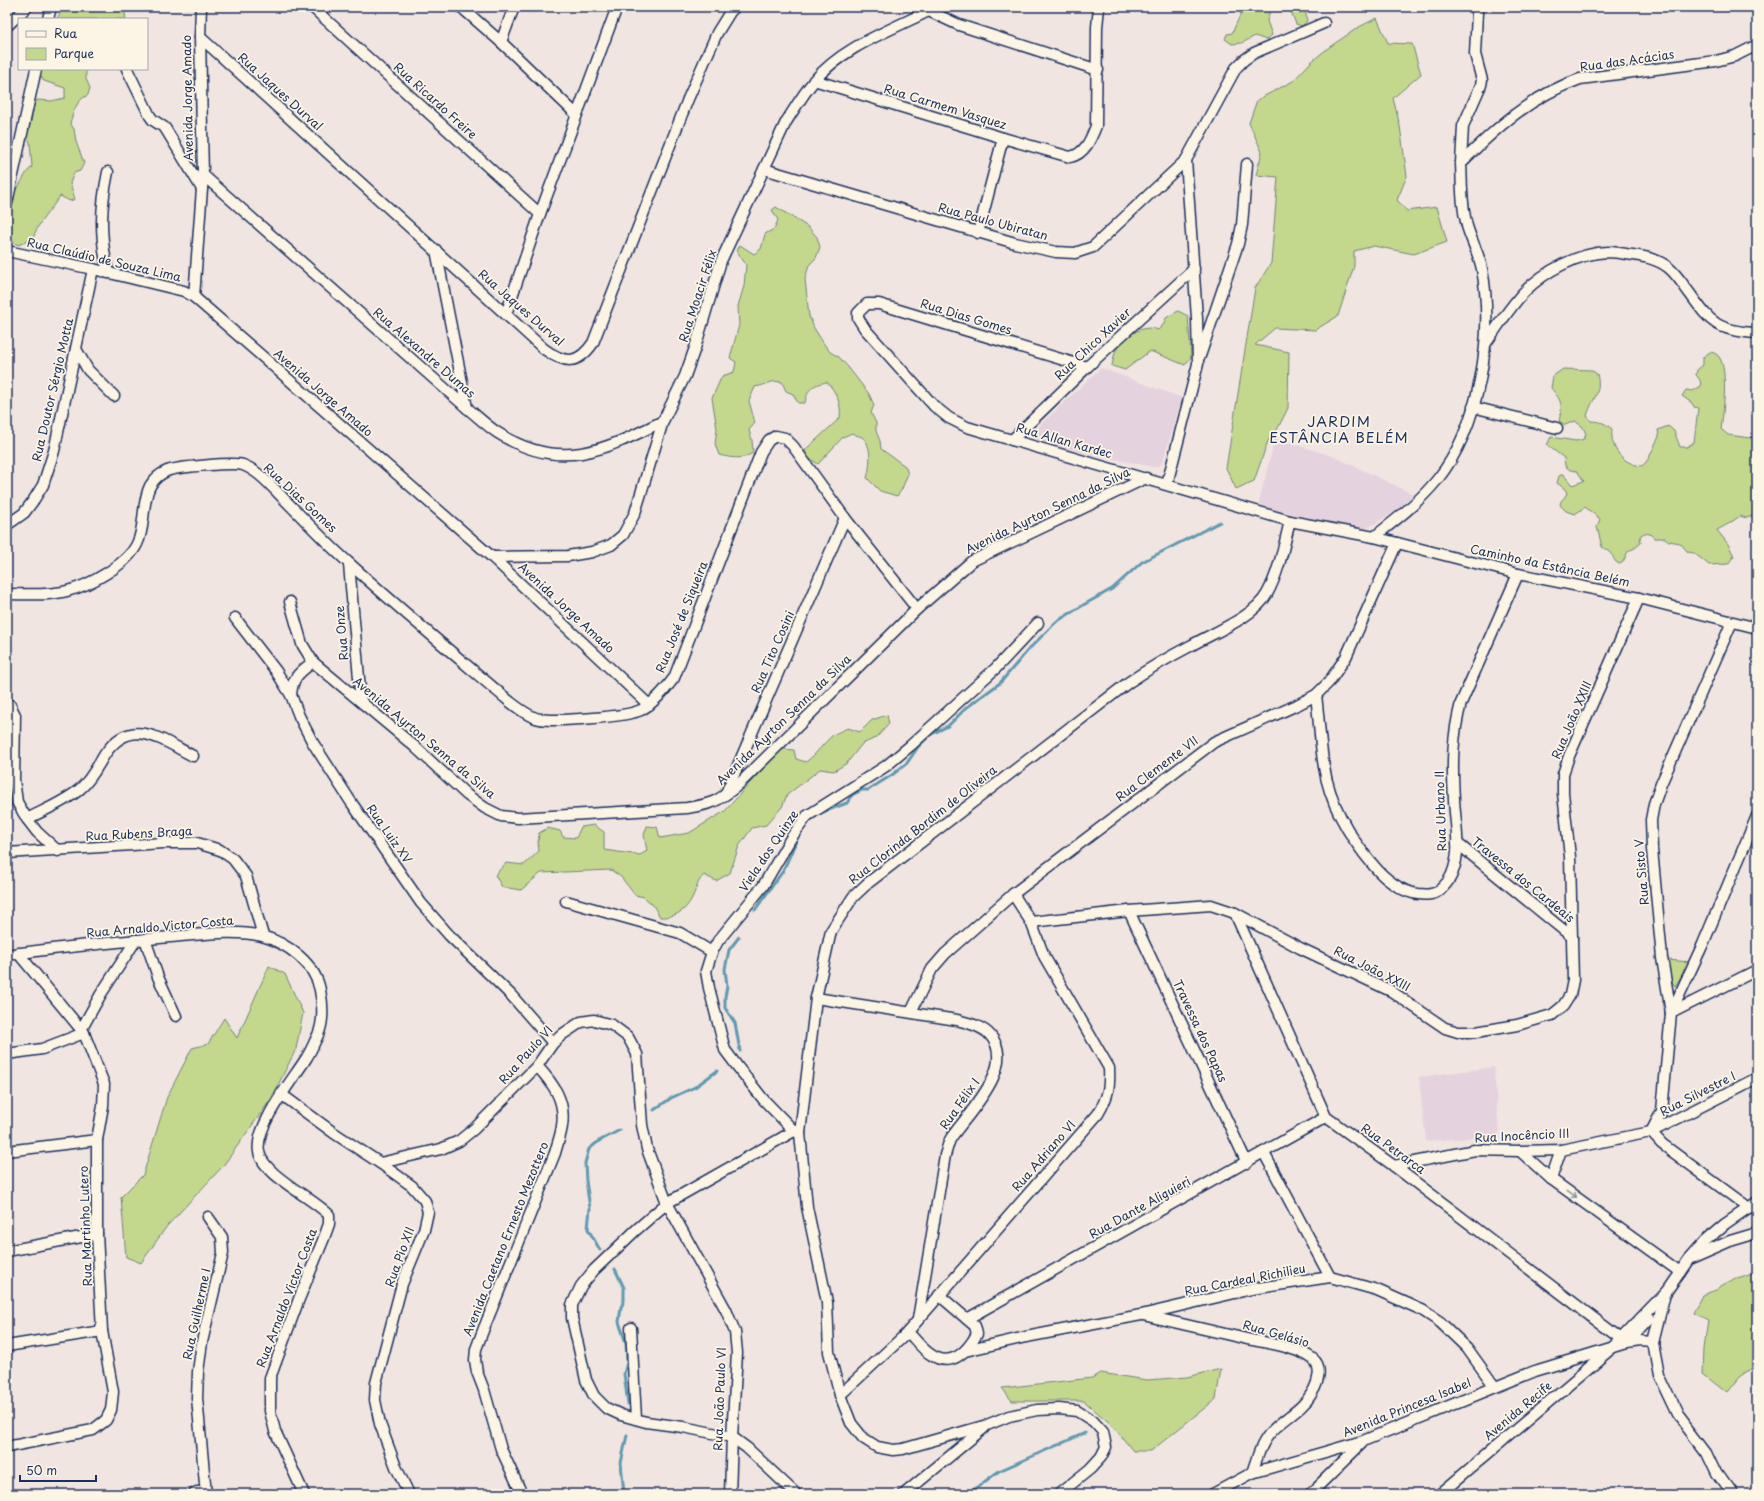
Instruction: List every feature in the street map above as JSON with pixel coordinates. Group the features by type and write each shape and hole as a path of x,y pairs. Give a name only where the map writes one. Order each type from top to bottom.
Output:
{"street":[{"path":"7,26 27,7"},
{"path":"48,18 51,7"},
{"name":"Avenida Jorge Amado","path":"201,7 200,37 203,175 194,298 492,557 649,705"},
{"name":"Rua Ricardo Freire","path":"312,7 540,214"},
{"path":"461,7 501,42 576,114"},
{"path":"501,42 514,7"},
{"path":"506,314 576,114 617,7"},
{"name":"Rua Jaques Durval","path":"200,37 436,250 544,350 557,358 569,361 580,358 593,343 688,99 718,33 734,7"},
{"path":"928,9 959,25 1098,70 1097,27 1099,7"},
{"path":"1374,537 1411,508 1437,479 1461,442 1473,407 1486,343 1486,301 1481,268 1467,226 1462,204 1462,126 1482,86 1476,54 1476,7"},
{"name":"Rua Moacir Félix","path":"492,557 568,556 592,552 611,545 623,535 635,513 663,422 685,376 721,261 786,122 814,80 842,56 928,9"},
{"path":"1198,364 1197,318 1186,160 1224,88 1236,68 1244,60 1254,53 1324,23"},
{"name":"Rua das Acácias","path":"1461,163 1503,124 1536,98 1559,86 1580,79 1716,61 1735,56 1757,45"},
{"path":"7,203 36,70"},
{"path":"127,70 150,116 153,120 165,128 202,189"},
{"name":"Rua Carmem Vasquez","path":"814,80 1070,157 1077,156 1083,150 1091,140 1096,126 1098,70"},
{"path":"978,233 1003,138"},
{"path":"7,163 16,157"},
{"name":"Rua Paulo Ubiratan","path":"764,169 978,233 1056,252 1076,253 1093,247 1186,160"},
{"path":"1167,484 1198,364 1238,244 1242,225 1247,164"},
{"path":"108,172 102,198 101,224 103,249 108,273"},
{"name":"Rua Alexandre Dumas","path":"203,175 467,408 499,433 519,444 533,450 562,456 593,452 618,444 663,422"},
{"path":"436,250 467,408"},
{"name":"Rua Claúdio de Souza Lima","path":"7,251 93,269 184,291 194,298"},
{"path":"1486,343 1524,293 1541,276 1571,262 1593,254 1609,252 1657,260 1669,268 1699,307 1716,324 1731,330 1757,333"},
{"name":"Rua Doutor Sérgio Motta","path":"7,525 24,513 43,485 54,451 93,269"},
{"name":"Rua Chico Xavier","path":"1012,440 1087,367 1194,269"},
{"name":"Rua Dias Gomes","path":"865,329 858,318 858,314 867,304 879,304 1087,367"},
{"name":"Rua Allan Kardec","path":"865,329 934,406 950,418 967,427 1290,521"},
{"path":"76,349 88,370 114,396"},
{"path":"1473,407 1557,428"},
{"name":"Rua José de Siqueira","path":"350,564 509,702 526,714 540,719 609,717 638,711 649,705 664,692 674,678 761,452 769,440 776,436 785,438 793,446 845,518 917,609"},
{"name":"Rua Dias Gomes","path":"7,594 66,592 84,585 116,567 130,555 137,544 142,526 146,499 150,486 157,477 168,471 230,463 243,465 256,473 350,564"},
{"name":"Avenida Ayrton Senna da Silva","path":"290,602 302,644 313,662 414,746 467,795 485,808 501,816 518,818 687,808 711,804 725,796 917,609 972,561 1146,478"},
{"name":"Rua Tito Cosini","path":"725,796 845,518"},
{"name":"Caminho da Estância Belém","path":"1290,521 1397,542 1518,574 1639,598 1757,628"},
{"name":"Rua Clorinda Bordim de Oliveira","path":"840,1395 829,1352 827,1302 807,1207 797,1132 816,998 831,931 853,897 868,883 1129,682 1150,667 1238,620 1253,610 1266,595 1274,579 1290,521"},
{"name":"Rua Clemente VII","path":"911,1012 932,969 945,954 1012,894 1210,746 1316,695 1329,682 1346,657 1397,542"},
{"name":"Rua Onze","path":"350,564 361,701"},
{"name":"Rua Urbano II","path":"1316,695 1324,768 1330,792 1343,824 1361,851 1381,875 1397,886 1415,894 1432,894 1443,887 1452,875 1456,859 1458,843 1454,800 1452,750 1455,725 1461,703 1518,574"},
{"name":"Rua João XXIII","path":"1031,922 1129,911 1211,905 1235,913 1300,948 1391,991 1410,1002 1445,1028 1458,1032 1476,1032 1517,1025 1552,1014 1563,1006 1570,995 1573,980 1570,857 1563,793 1563,774 1569,756 1639,598"},
{"name":"Rua Luiz XV","path":"235,618 276,671 291,694 299,716 313,743 351,802 421,903 449,934 511,994 553,1043"},
{"name":"Rua Sisto V","path":"1651,1132 1662,1111 1671,1013 1662,958 1652,848 1651,820 1654,804 1661,784 1732,622"},
{"name":"Viela dos Quinze","path":"797,1132 763,1099 725,1050 708,988 706,971 712,952 718,942 763,886 791,838 807,816 886,766 910,746 996,668 1038,623"},
{"path":"291,694 292,685 295,678 313,662"},
{"path":"7,703 10,705 15,715 14,780 17,802 26,819 37,832 58,851"},
{"path":"26,819 67,799 81,789 113,743 123,735 137,732 152,734 193,756"},
{"path":"1671,1013 1703,944 1757,816"},
{"name":"Rua Rubens Braga","path":"7,853 58,851 163,843 197,843 220,850 233,859 246,876 263,936"},
{"name":"Travessa dos Cardeais","path":"1458,843 1572,936"},
{"name":"Rua Adriano VI","path":"840,1395 908,1332 1098,1114 1106,1100 1110,1085 1109,1068 1044,956 1031,922 1012,894"},
{"path":"566,901 680,933 692,938 712,952"},
{"name":"Travessa dos Papas","path":"1129,911 1247,1163"},
{"path":"1235,913 1326,1117"},
{"name":"Rua Arnaldo Victor Costa","path":"7,955 140,940 210,934 246,933 263,936 297,954 309,966 318,982 323,1007 319,1033 307,1057 281,1094 259,1142 259,1154 264,1164 278,1178 314,1202 329,1215 324,1238 299,1299 270,1378 270,1411 276,1431 304,1494"},
{"path":"7,1054 42,1049 82,1032 100,994 140,940 176,1016"},
{"name":"Rua Martinho Lutero","path":"7,1447 93,1430 106,1420 111,1410 113,1392 102,1331 97,1234 97,1140 103,1106 104,1084 82,1032 18,953"},
{"path":"1671,1013 1757,970"},
{"name":"Rua Félix I","path":"816,998 958,1020 977,1026 990,1035 997,1047 998,1062 993,1078 984,1095 950,1140 945,1155 918,1319"},
{"name":"Rua Paulo VI","path":"380,1163 441,1149 459,1141 474,1129 537,1066 553,1043 572,1027 581,1022 594,1020 612,1025 628,1037 637,1054 642,1125 647,1149 667,1203"},
{"name":"Avenida Caetano Ernesto Mezottero","path":"522,1494 501,1449 477,1372 475,1360 476,1349 552,1161 562,1126 562,1108 558,1094 551,1080 537,1066"},
{"name":"Rua Silvestre I","path":"1651,1132 1757,1078"},
{"name":"Rua Pio XII","path":"281,1094 334,1133 412,1186 425,1201 428,1212 424,1230 402,1284 376,1383 374,1400 380,1424 396,1467 409,1494"},
{"name":"Rua Dante Aliguieri","path":"967,1319 1247,1163 1326,1117"},
{"name":"Rua Petrarca","path":"1326,1117 1394,1166 1624,1341"},
{"path":"796,1494 747,1448 732,1437 683,1426 636,1419 621,1415 606,1408 594,1396 586,1380 572,1318 572,1305 581,1286 594,1270 667,1203 797,1132"},
{"path":"1651,1132 1662,1144 1753,1205"},
{"name":"Rua Inocêncio III","path":"1394,1166 1475,1150 1520,1152 1561,1150 1651,1132"},
{"path":"7,1151 97,1140"},
{"path":"1551,1179 1561,1150"},
{"path":"1520,1152 1551,1179 1680,1272"},
{"path":"1264,1153 1330,1277"},
{"name":"Rua João Paulo VI","path":"667,1203 726,1310 735,1332 737,1353 730,1494"},
{"name":"Avenida Princesa Isabel","path":"1624,1341 1666,1292 1689,1259 1704,1242 1725,1224 1753,1205"},
{"name":"Rua Guilherme I","path":"194,1494 197,1492 206,1493 197,1398 198,1372 202,1342 223,1253 222,1237 208,1217"},
{"path":"1689,1259 1730,1241 1757,1233"},
{"path":"7,1251 97,1234"},
{"name":"Rua Cardeal Richilieu","path":"964,1351 1026,1337 1141,1315 1252,1289 1330,1277 1377,1290 1422,1310 1456,1336 1467,1348 1495,1386"},
{"name":"Avenida Princesa Isabel","path":"1653,1342 1666,1292"},
{"path":"908,1332 930,1355 943,1359 956,1359 970,1346 977,1334 975,1326 939,1295"},
{"name":"Avenida Princesa Isabel","path":"1213,1494 1252,1473 1363,1441 1535,1371 1612,1348 1624,1341 1663,1303"},
{"name":"Rua Gelásio","path":"1141,1315 1281,1347 1304,1354 1314,1360 1319,1370 1317,1384 1312,1394 1302,1406 1273,1430 1264,1442 1252,1473"},
{"path":"631,1328 636,1419"},
{"path":"7,1346 102,1331"},
{"path":"1624,1341 1653,1342 1659,1374 1678,1414 1707,1452 1717,1473 1732,1494"},
{"name":"Avenida Recife","path":"1440,1494 1612,1348"},
{"path":"840,1395 851,1423 863,1438 877,1447 893,1450 903,1449 987,1425 1009,1416 1038,1410 1059,1409 1077,1411 1093,1421 1104,1432 1106,1447 1101,1457 1090,1469 1059,1494"},
{"path":"904,1494 987,1425"},
{"path":"1310,1494 1363,1441"}],"shaded area":[{"path":"1101,368 1182,398 1163,461 1159,466 1153,467 1042,444 1037,440 1036,435 1040,425"},
{"path":"1275,438 1335,457 1413,494 1404,506 1364,530 1258,506"},
{"path":"1494,1067 1499,1136 1426,1141 1419,1077"}],"green space":[{"path":"63,7 124,7 126,18 58,18"},
{"path":"1244,7 1271,7 1267,21 1272,35 1266,40 1255,36 1242,43 1232,44 1225,39 1227,34 1232,33"},
{"path":"1287,7 1305,7 1307,21 1302,26 1296,24"},
{"path":"1377,18 1388,43 1412,44 1421,74 1393,98 1400,126 1407,176 1397,200 1407,211 1437,207 1447,242 1414,254 1374,246 1354,251 1354,266 1338,316 1315,330 1275,328 1255,345 1289,352 1288,408 1277,430 1268,441 1254,481 1236,489 1226,468 1255,288 1271,263 1278,177 1256,175 1262,152 1249,123 1257,100 1293,81 1311,62 1328,48 1359,27"},
{"path":"40,70 86,70 86,79 90,88 88,95 78,103 70,123 74,129 76,142 84,163 80,171 74,173 70,183 75,199 70,201 60,196 41,222 33,239 18,245 9,239 7,226 15,190 32,167 30,142 26,136 31,112 37,100 51,101 65,98 65,88 44,81 39,73"},
{"path":"776,207 808,227 817,237 820,247 816,258 809,265 805,279 809,316 814,328 830,352 839,357 869,394 874,405 871,413 876,423 876,431 881,449 905,466 908,474 902,489 897,496 880,491 867,478 870,456 868,445 862,437 852,433 843,437 818,464 807,457 805,450 840,418 838,398 827,382 814,386 809,391 805,403 798,403 793,394 786,391 782,382 771,382 755,387 749,401 755,423 749,430 752,440 753,453 744,457 736,458 719,455 715,444 717,429 712,398 722,376 734,372 736,362 730,358 739,325 738,306 744,286 746,265 737,251 740,245 754,254 761,249 765,234 774,229 778,220 772,210"},
{"path":"1178,311 1188,316 1191,357 1185,365 1150,351 1125,370 1112,366 1116,350 1123,340 1134,332 1146,328 1158,330 1163,325 1166,318"},
{"path":"1710,352 1716,354 1723,367 1724,389 1721,429 1728,435 1751,438 1757,434 1757,515 1746,518 1740,516 1717,530 1728,544 1734,556 1728,564 1709,565 1694,553 1688,552 1680,543 1669,541 1665,538 1654,538 1650,534 1644,533 1640,536 1641,543 1628,551 1623,562 1620,564 1615,561 1607,550 1602,547 1597,527 1600,519 1585,507 1575,514 1566,511 1560,505 1567,493 1565,489 1557,483 1559,476 1563,474 1572,485 1584,481 1577,471 1570,470 1565,466 1564,458 1547,445 1551,437 1576,441 1584,439 1586,434 1583,427 1575,421 1565,425 1559,421 1561,403 1551,388 1553,376 1563,369 1591,370 1597,374 1598,386 1596,396 1587,416 1591,421 1597,421 1612,429 1613,443 1619,454 1629,462 1642,466 1648,460 1659,437 1658,430 1668,426 1674,431 1680,447 1687,447 1694,442 1698,408 1694,407 1692,403 1682,396 1686,390 1693,391 1701,386 1700,380 1696,375 1697,370 1703,365 1703,357"},
{"path":"887,715 889,724 876,738 862,744 847,763 834,771 820,769 787,795 782,807 766,825 752,828 739,846 730,873 716,881 704,875 699,881 690,902 677,914 660,917 653,905 644,897 635,895 621,877 611,870 541,873 521,890 502,887 495,875 506,863 524,865 539,851 539,833 548,828 560,831 563,837 576,838 581,827 594,825 604,832 604,850 640,855 647,851 644,835 647,826 657,827 660,838 689,833 725,811 765,766 783,749 794,750 796,759 806,762 833,735 848,728 860,732 872,720"},
{"path":"1667,960 1691,962 1675,986 1670,979"},
{"path":"269,966 285,974 303,1013 296,1049 271,1099 223,1166 167,1226 141,1263 126,1257 121,1197 143,1175 167,1097 192,1048 208,1044 224,1018 237,1038"},
{"path":"1757,1272 1757,1361 1752,1367 1739,1376 1727,1391 1703,1372 1704,1349 1708,1320 1694,1313 1703,1295 1717,1290 1737,1278"},
{"path":"1221,1369 1216,1399 1151,1451 1133,1451 1112,1425 1084,1401 1012,1401 1002,1388 1092,1378 1100,1373 1147,1380 1187,1377"}],"waterway":[{"path":"808,822 820,813 847,803 852,795 862,790 868,790 892,775 907,763 918,747 930,735 948,726 966,708 1000,683 1029,649 1056,622 1112,589 1142,562 1220,522"},
{"path":"755,910 783,871 799,835"},
{"path":"739,937 729,950 725,969 727,986 725,1008 735,1023 740,1051"},
{"path":"654,1110 671,1098 695,1087 717,1071"},
{"path":"600,1250 588,1229 590,1208 585,1163 589,1149 599,1141 620,1130"},
{"path":"615,1269 624,1288 624,1301 621,1307 619,1322 626,1343 627,1362 624,1374 628,1404"},
{"path":"968,1494 999,1471 1085,1433"},
{"path":"624,1494 621,1463 627,1435"}],"district":[{"name":"JARDIM ESTÂNCIA BELÉM","path":"1339,430"}]}
